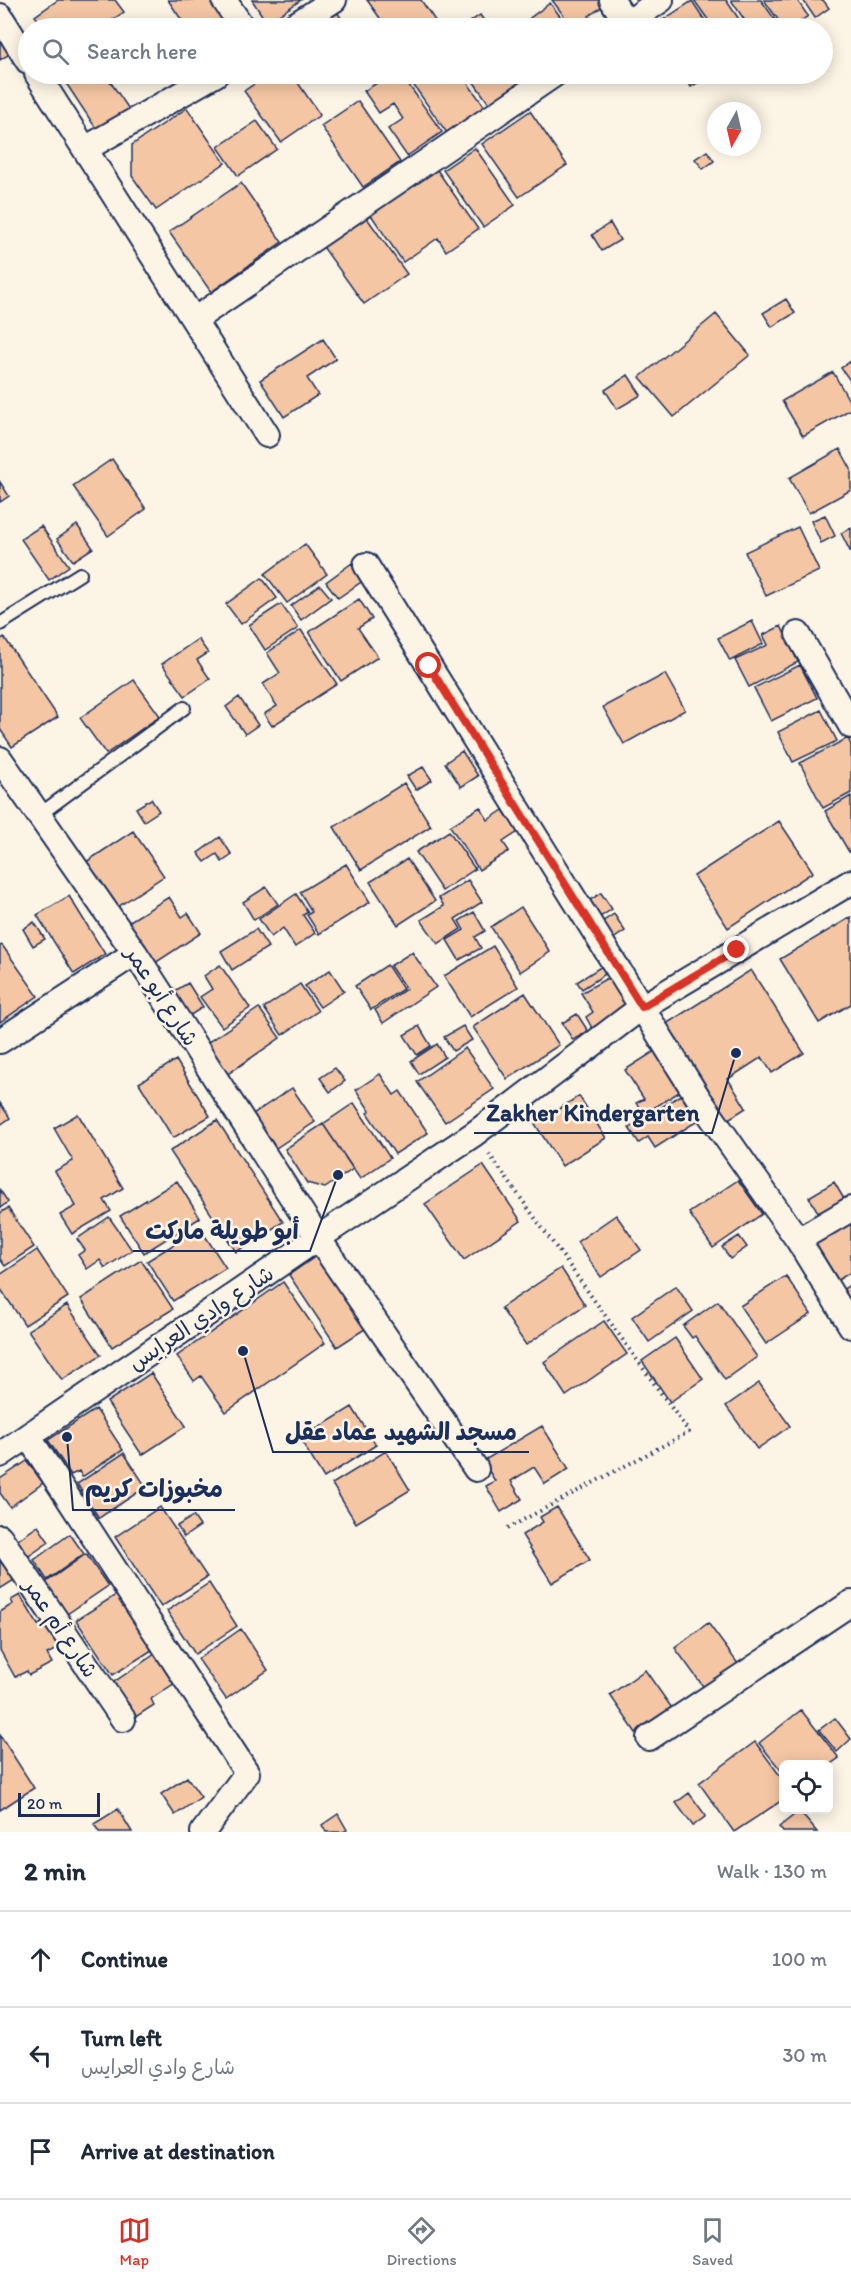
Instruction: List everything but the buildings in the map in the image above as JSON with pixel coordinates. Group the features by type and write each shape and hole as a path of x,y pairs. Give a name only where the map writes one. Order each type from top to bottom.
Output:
{"street":[{"path":"224,0 236,18"},
{"path":"306,18 334,0"},
{"path":"612,0 620,18"},
{"path":"635,18 661,0"},
{"path":"0,16 18,45"},
{"path":"43,84 267,435"},
{"path":"85,149 199,84"},
{"path":"194,320 540,84"},
{"path":"366,565 699,1099 798,1240 851,1326"},
{"path":"798,634 851,726"},
{"name":"شارع أبو عمر","path":"0,759 135,953 318,1238 476,1469"},
{"name":"شارع وادي العرايس","path":"0,1455 474,1134 642,1007 851,882"},
{"path":"0,1041 135,953"},
{"path":"798,1240 851,1209"},
{"path":"28,1436 247,1773 203,1832"},
{"name":"شارع أم عمر","path":"0,1537 123,1719"},
{"path":"648,1738 851,1603"}],"lane":[{"path":"0,624 80,574"},
{"path":"39,814 184,708"}],"path":[{"path":"474,1134 689,1432 506,1529"}],"place":[{"name":"Zakher Kindergarten","path":"736,1053"},
{"name":"أبو طويلة ماركت","path":"338,1175"},
{"name":"مسجد الشهيد عماد عقل","path":"243,1351"},
{"name":"مخبوزات كريم","path":"67,1437"}],"route":[{"path":"429,666 642,1007 737,950"}]}
